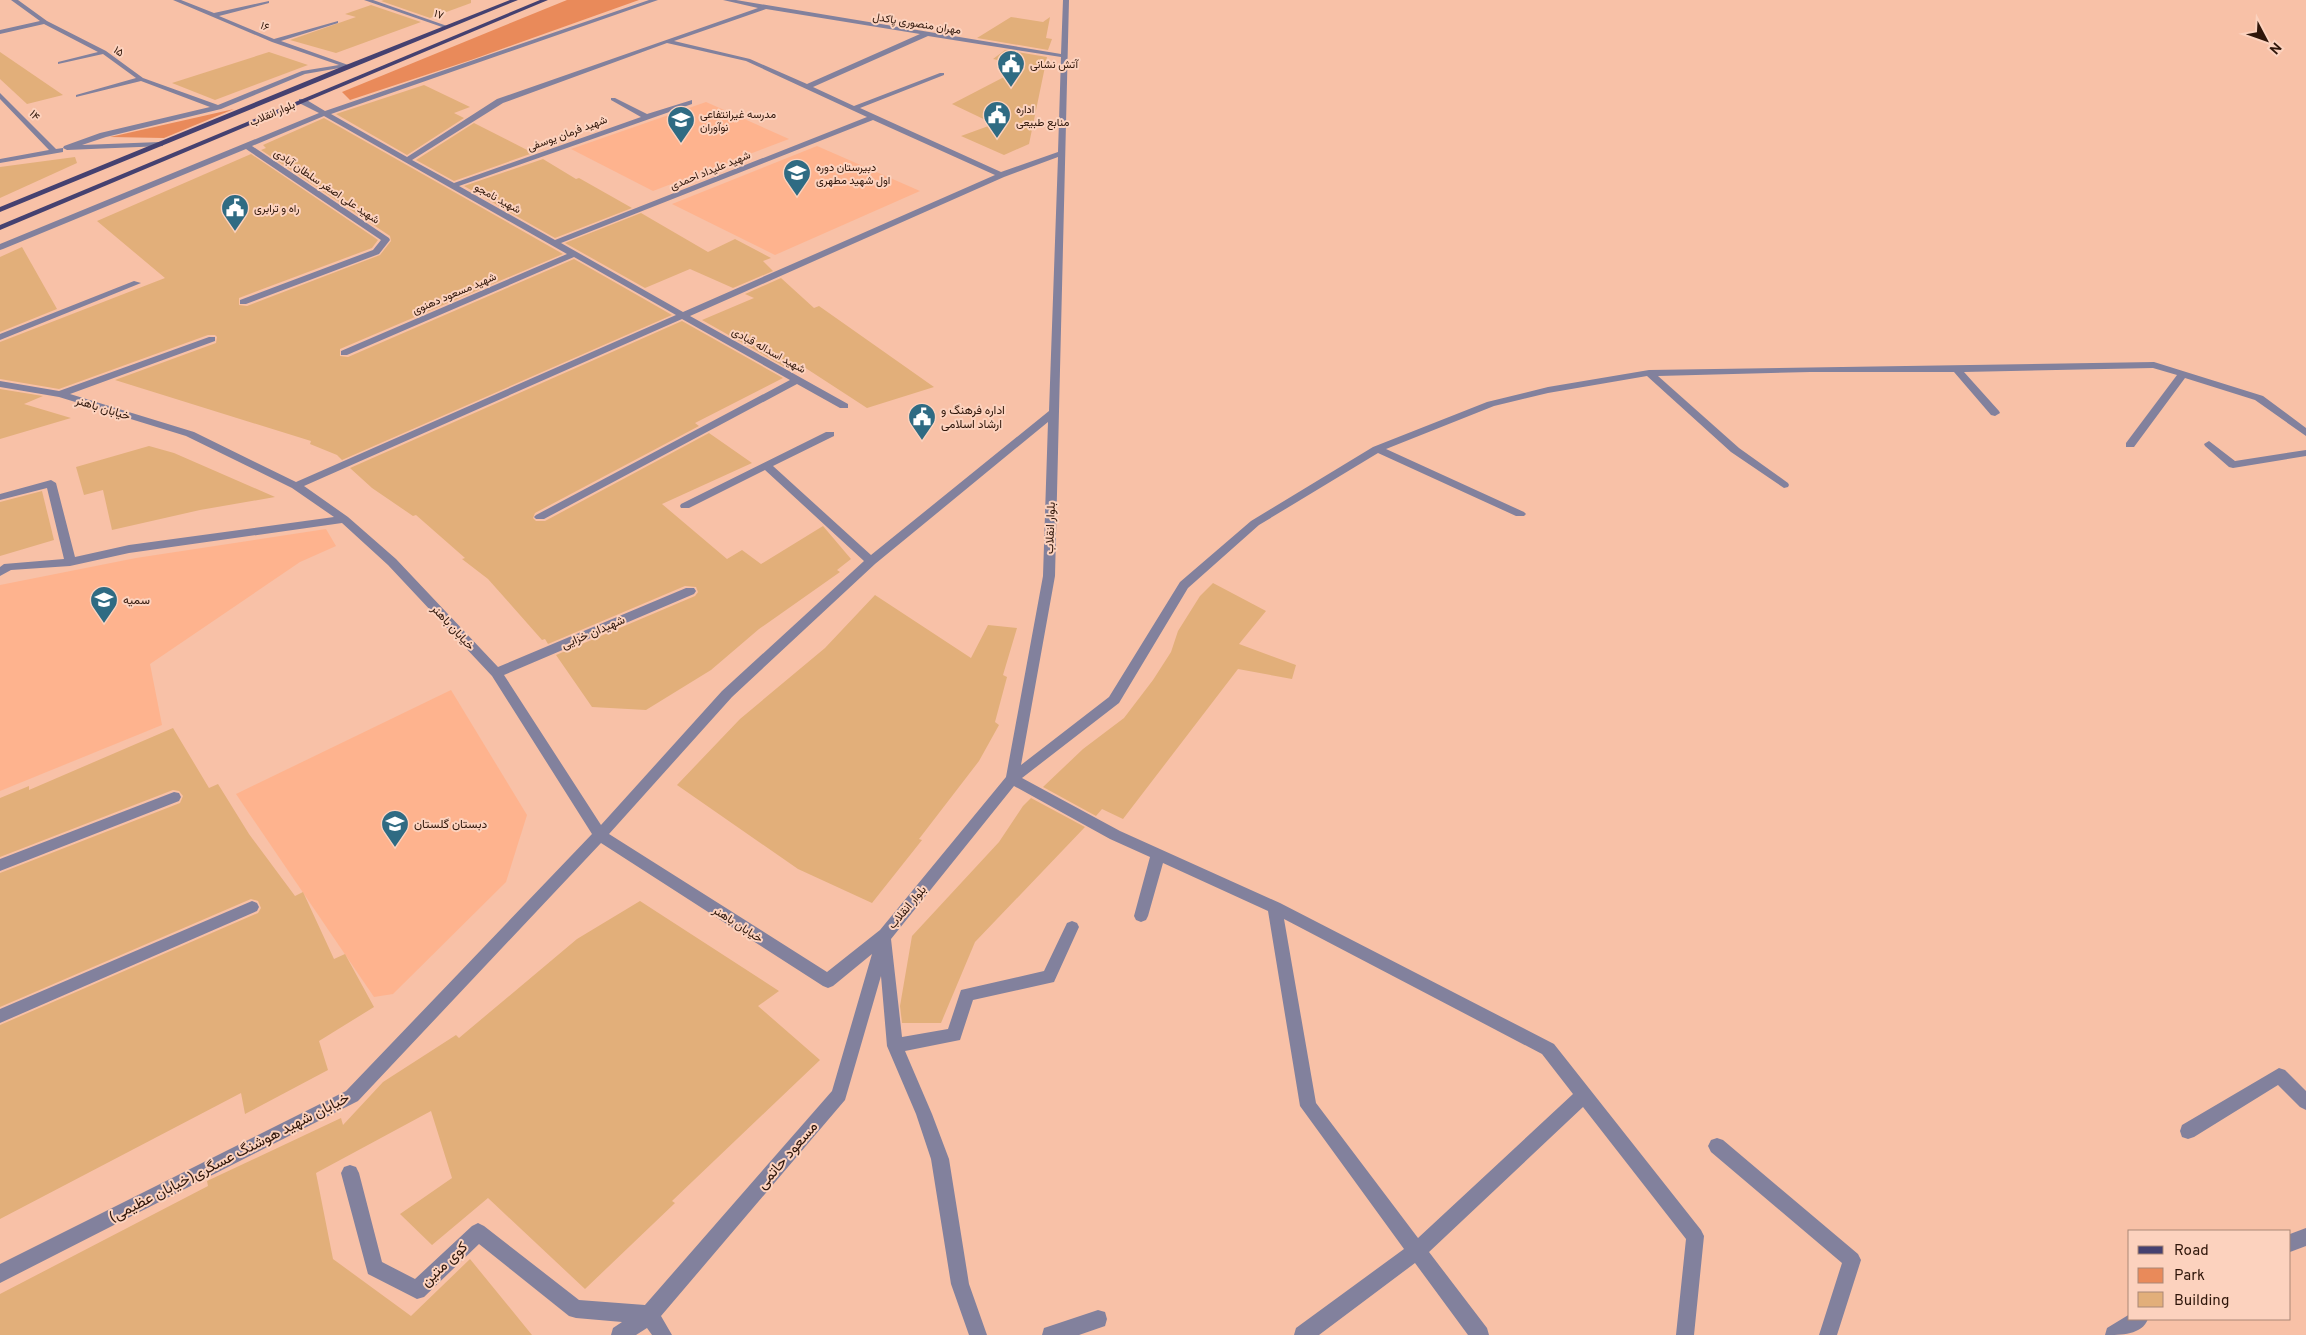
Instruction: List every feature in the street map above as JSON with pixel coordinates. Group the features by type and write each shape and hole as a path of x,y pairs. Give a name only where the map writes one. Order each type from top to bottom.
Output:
{"main road":[{"name":"بلوار انقلاب","path":"0,210 348,66 515,0"},
{"name":"بلوار انقلاب","path":"0,228 545,0"}],"street":[{"name":"۱۵","path":"14,0 45,22 104,52 141,79 218,107"},
{"name":"۱۶","path":"176,0 274,41 348,66"},
{"name":"۱۷","path":"367,0 447,27"},
{"path":"0,247 248,147 324,114 655,0"},
{"name":"مهران منصوری پاکدل","path":"726,0 1064,56"},
{"name":"بلوار انقلاب","path":"828,981 885,934 1012,779 1049,576 1066,0"},
{"path":"215,15 267,2"},
{"name":"مهران منصوری پاکدل","path":"407,160 500,101 667,41 766,8"},
{"path":"0,32 45,22"},
{"path":"274,41 336,22"},
{"path":"807,87 926,34"},
{"path":"667,41 748,60 1001,175"},
{"path":"60,64 104,52"},
{"path":"0,161 67,148 103,135 218,107 304,72 348,66"},
{"path":"854,108 942,74"},
{"path":"78,96 141,79"},
{"name":"۱۴","path":"0,96 54,151"},
{"path":"614,100 647,117"},
{"name":"شهید نامجو","path":"302,101 682,315"},
{"name":"شهید فرمان یوسفی","path":"453,186 689,102"},
{"name":"شهید علیداد احمدی","path":"555,243 873,117"},
{"path":"67,148 160,144"},
{"name":"شهید علی اصغر سلطان آبادی","path":"243,302 376,252 386,240 248,147"},
{"path":"296,486 1001,175 1061,154"},
{"name":"شهید مسعود دهنوی","path":"344,353 574,254"},
{"path":"0,338 137,283"},
{"name":"شهید اسداله قبادی","path":"682,315 844,406"},
{"path":"60,394 212,339"},
{"path":"1685,1335 1695,1236 1548,1049 1275,907 1115,834 1012,779 1114,700 1184,585 1255,523 1377,449 1491,404 1548,390 1648,373 1810,369 1957,370 2154,365 2259,398 2306,433"},
{"path":"1957,370 1995,413"},
{"path":"1648,373 1735,450 1784,485"},
{"path":"2130,445 2183,374"},
{"path":"540,517 797,380"},
{"name":"خیابان باهنر","path":"0,384 60,394 190,434 296,486 344,518 392,562 496,673 600,836 828,981"},
{"name":"خیابان شهید هوشنگ عسگری(خیابان عظیمی)","path":"0,1274 352,1096 600,836 727,694 871,561 1054,412"},
{"path":"685,506 830,434"},
{"path":"2209,444 2233,465 2306,452"},
{"path":"1377,449 1520,514"},
{"path":"767,466 871,561"},
{"path":"0,497 50,483 70,562"},
{"path":"0,572 8,568 70,562 129,549 344,518"},
{"name":"شهیدان خزایی","path":"496,673 690,591"},
{"path":"0,865 174,797"},
{"path":"1141,916 1158,854"},
{"path":"0,1016 252,906"},
{"path":"1275,907 1308,1106 1480,1335"},
{"path":"895,1046 954,1035 967,995 1049,977 1072,927"},
{"path":"885,934 895,1046 924,1114 940,1159 960,1284 978,1335"},
{"name":"مسعود حاتمی","path":"620,1335 649,1315 840,1095 885,934"},
{"path":"2188,1131 2278,1075 2306,1102"},
{"path":"1303,1335 1417,1251 1584,1095"},
{"path":"1716,1146 1852,1260 1828,1335"},
{"name":"کوی متین","path":"350,1172 374,1268 417,1290 478,1232 576,1309 649,1315"},
{"path":"2291,1243 2306,1237"},
{"path":"649,1315 663,1335"},
{"path":"1051,1335 1098,1319"},
{"path":"2116,1335 2138,1320"}],"shaded area":[{"name":"مدرسه غیرانتفاعی نوآوران","path":"706,102 789,139 653,191 571,149"},
{"name":"دبیرستان دوره اول شهید مطهری","path":"817,146 920,191 775,255 672,204"},
{"name":"سمیه","path":"326,529 336,546 300,562 150,664 162,725 0,791 0,585 136,558"},
{"name":"دبستان گلستان","path":"451,690 527,815 506,882 393,994 374,997 236,794"}],"green space":[{"path":"567,0 639,0 471,60 350,100 342,92"},
{"path":"234,109 164,138 110,137"}],"building":[{"path":"471,0 471,3 430,18 381,1"},
{"path":"371,5 421,22 336,53 290,40 356,17 345,14"},
{"path":"1011,17 1043,22 1050,17 1046,38 1052,39 1048,50 977,38"},
{"path":"1005,50 1047,57 1029,144 1004,155 961,136 994,124 952,104 1025,66 993,59"},
{"path":"0,52 63,95 27,104 0,79"},
{"path":"269,52 308,65 215,100 172,83"},
{"path":"424,85 470,107 454,113 464,118 407,155 336,114"},
{"path":"324,118 563,254 340,349 340,356 348,357 574,259 672,315 342,460 337,455 310,444 311,441 115,380 216,343 217,337 215,335 208,335 59,389 0,379 0,342 165,278 97,221 251,154 378,240 372,248 239,298 239,305 247,306 380,255 391,241 390,236 261,150 266,148 263,145"},
{"path":"474,123 533,153 454,181 416,160"},
{"path":"75,157 77,163 0,198 0,167"},
{"path":"543,159 576,179 579,178 632,208 555,238 464,186"},
{"path":"641,213 708,252 735,239 771,258 763,261 773,271 733,288 690,269 645,288 565,243"},
{"path":"22,247 57,309 0,332 0,257"},
{"path":"781,278 814,308 819,306 934,387 867,408 804,367 794,372 702,320 754,298 745,294"},
{"path":"682,321 783,378 695,423 699,426 535,513 533,518 536,521 545,521 709,433 752,463 662,504 727,559 742,550 761,564 823,526 851,559 837,570 840,572 759,629 711,670 646,710 592,707 556,655 695,596 698,592 696,587 685,586 548,644 545,639 542,640 488,579 462,559 465,558 416,515 413,516 372,488 350,468"},
{"path":"0,389 43,396 24,404 71,418 0,439"},
{"path":"149,446 174,453 275,497 200,510 112,530 103,490 84,495 76,467"},
{"path":"42,491 54,540 0,556 0,502"},
{"path":"1213,583 1266,611 1239,644 1296,665 1292,679 1238,669 1123,819 1102,809 1096,816 1043,787 1083,749 1124,718 1153,680 1171,652 1178,631 1200,596"},
{"path":"875,595 971,658 988,625 1017,628 1003,675 1007,677 995,722 999,725 979,761 919,839 922,840 872,903 798,869 677,785 740,719 825,648"},
{"path":"173,728 209,788 218,784 249,834 295,896 303,892 334,959 345,954 374,1007 319,1041 328,1070 245,1114 241,1093 0,1219 0,1025 258,913 261,908 258,901 251,899 0,1007 0,873 180,803 183,796 179,791 173,790 0,857 0,798 29,786 29,790"},
{"path":"1031,798 1085,827 975,942 941,1023 902,1023 900,1006 912,936 999,842 1023,806"},
{"path":"640,901 779,991 758,1006 820,1060 672,1201 675,1203 585,1289 488,1198 432,1245 400,1214 452,1178 431,1111 316,1173 333,1259 411,1316 470,1259 532,1335 0,1335 0,1294 208,1186 207,1181 341,1118 343,1125 383,1082 456,1035 459,1038 577,939"}],"place":[{"name":"آتش نشانی","path":"1011,88"},
{"name":"اداره منابع طبیعی","path":"997,139"},
{"name":"مدرسه غیرانتفاعی نوآوران","path":"681,144"},
{"name":"دبیرستان دوره اول شهید مطهری","path":"797,197"},
{"name":"راه و ترابری","path":"235,232"},
{"name":"اداره فرهنگ و ارشاد اسلامی","path":"922,441"},
{"name":"سمیه","path":"104,624"},
{"name":"دبستان گلستان","path":"395,848"}]}
